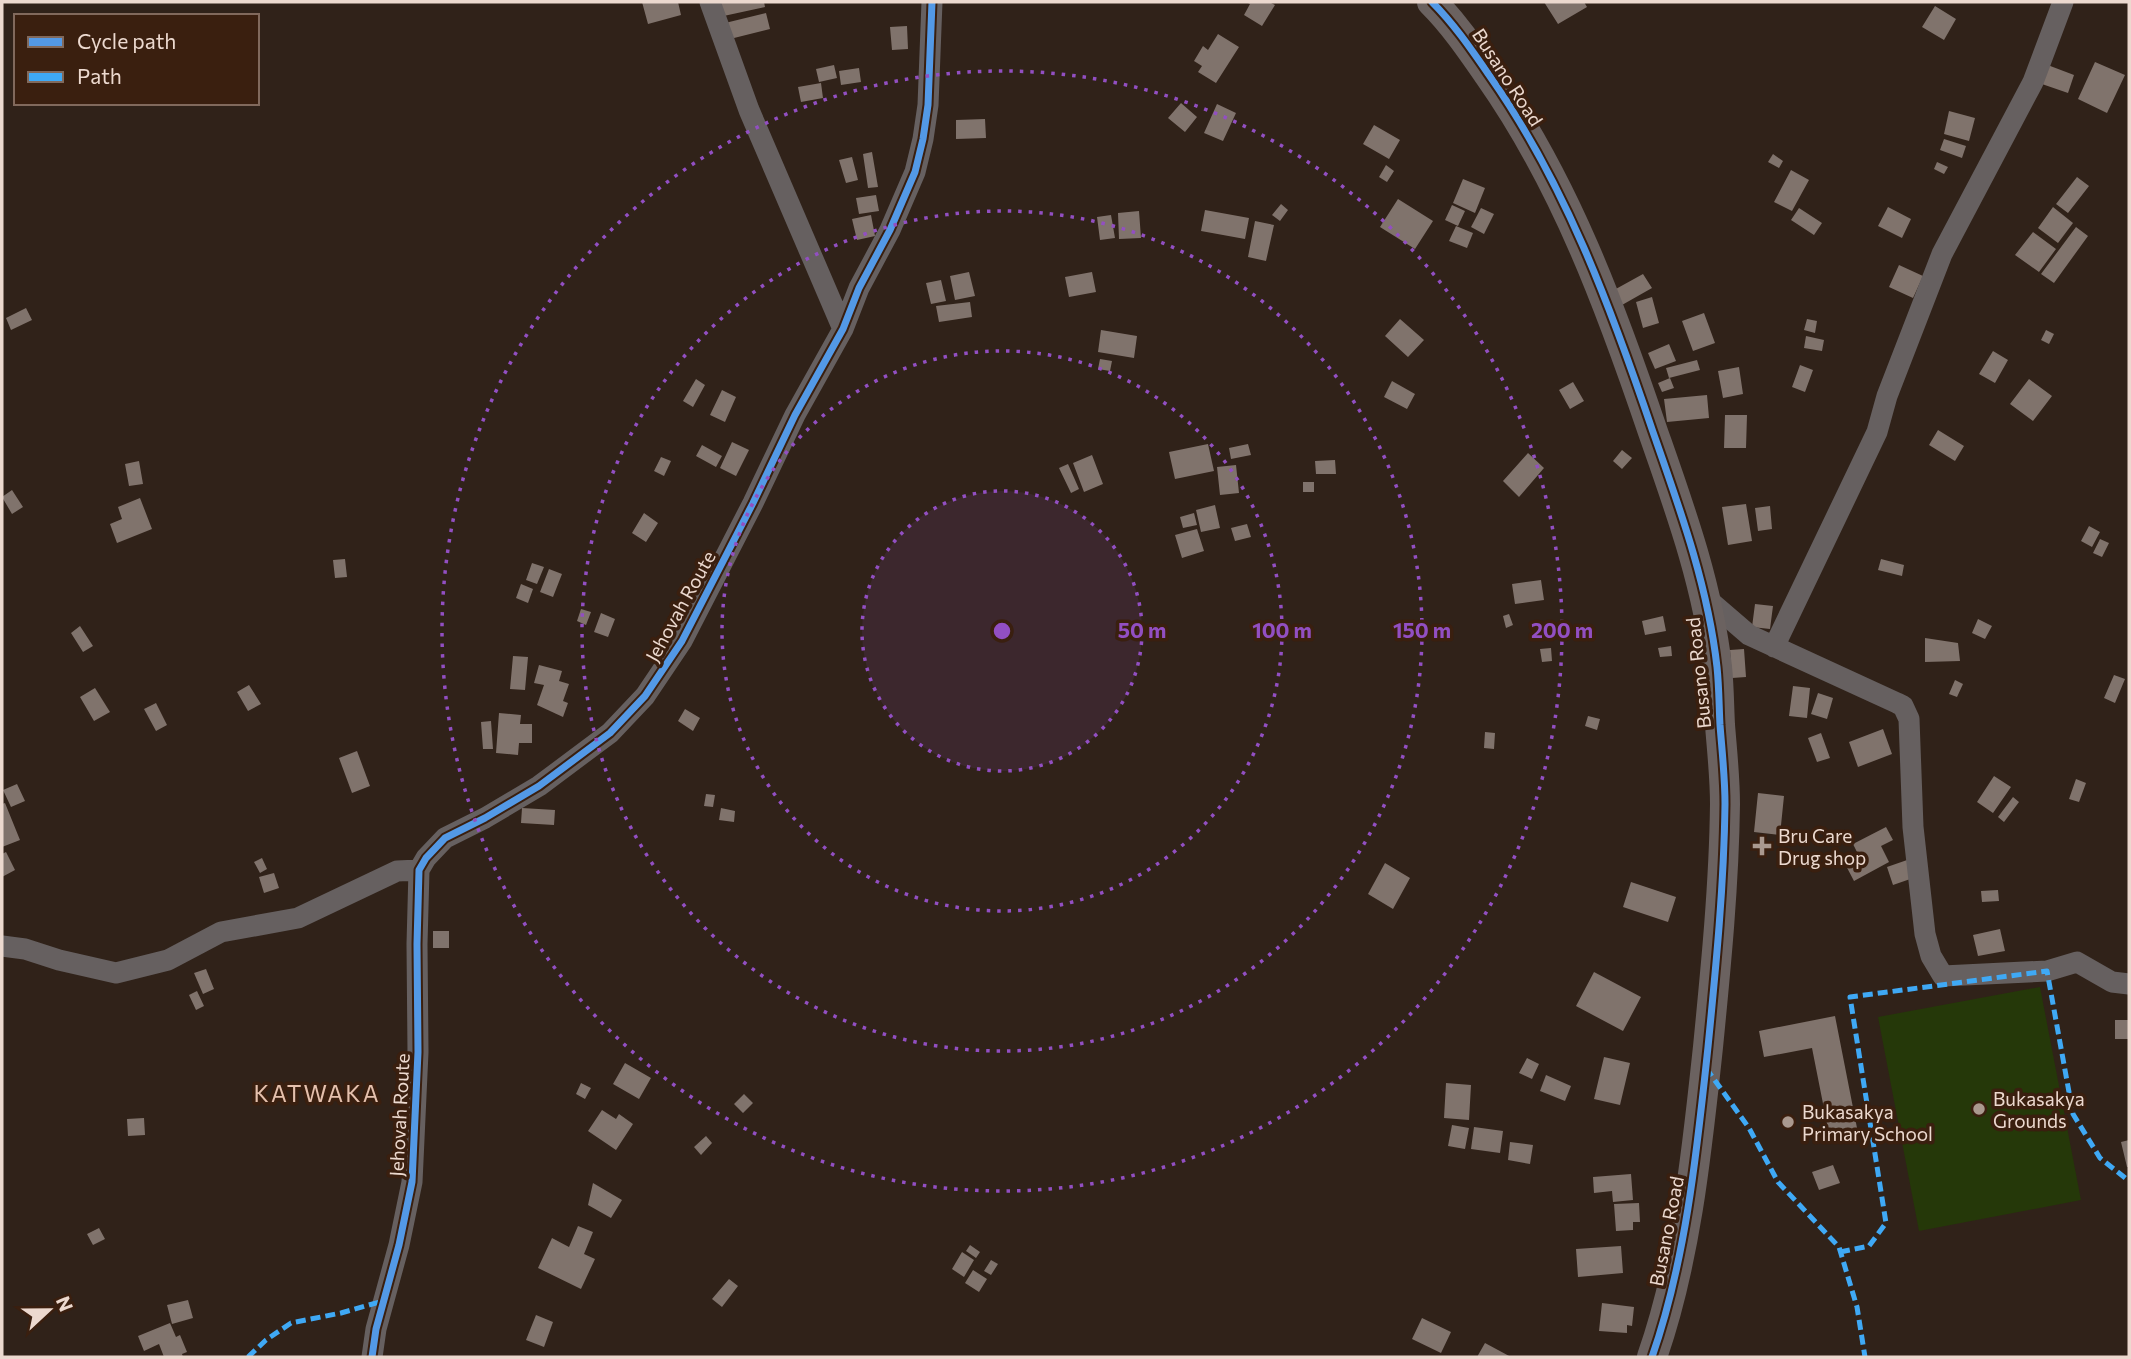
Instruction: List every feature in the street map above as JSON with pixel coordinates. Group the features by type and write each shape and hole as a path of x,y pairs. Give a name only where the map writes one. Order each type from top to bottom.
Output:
{"street":[{"path":"710,2 749,110 843,329"},
{"name":"Jehovah Route","path":"372,1357 376,1328 399,1245 412,1182 418,1052 419,870 444,838 485,818 539,786 610,733 645,696 682,641 795,415 843,329 859,288 890,230 915,172 929,105 932,2"},
{"name":"Busano Road","path":"1432,2 1453,24 1512,107 1592,266 1632,369 1688,533 1706,598 1717,668 1725,802 1719,915 1695,1164 1685,1224 1652,1357"},
{"path":"1774,647 1873,442 1887,396 1942,254 2033,82 2063,2"},
{"path":"1706,598 1749,635 1903,706 1907,712 1916,859 1925,934 1931,956 1943,976 2047,971 2077,962 2112,982 2129,984"},
{"path":"2,946 25,949 116,973 168,960 221,932 298,918 397,871 419,870"}],"green space":[{"name":"Bukasakya Grounds","path":"2040,987 2081,1200 1919,1231 1878,1017"}],"building":[{"path":"642,2 678,2 681,15 648,24"},
{"path":"715,2 764,2 765,7 719,17"},
{"path":"1246,2 1269,2 1275,5 1262,26 1244,15 1250,4"},
{"path":"1544,2 1584,2 1587,7 1558,24"},
{"path":"1935,6 1956,19 1944,40 1922,27"},
{"path":"766,13 770,29 726,40 721,24"},
{"path":"907,26 908,49 892,50 890,27"},
{"path":"1218,34 1239,47 1216,83 1198,72 1202,66 1194,61 1203,46 1208,50"},
{"path":"2095,62 2125,75 2107,113 2078,99"},
{"path":"2045,64 2074,75 2068,93 2039,83"},
{"path":"834,65 837,78 819,82 816,69"},
{"path":"859,68 861,82 841,85 839,71"},
{"path":"821,83 823,98 801,102 798,87"},
{"path":"1181,103 1197,117 1185,132 1168,118"},
{"path":"1217,104 1236,113 1223,141 1204,133"},
{"path":"1949,111 1975,118 1969,141 1944,134"},
{"path":"985,119 986,138 956,139 956,120"},
{"path":"1374,125 1400,140 1389,159 1363,144"},
{"path":"1944,139 1966,146 1962,158 1940,150"},
{"path":"872,152 878,187 868,188 863,154"},
{"path":"1773,154 1783,161 1779,168 1768,162"},
{"path":"852,157 858,180 846,183 839,160"},
{"path":"1937,162 1948,167 1944,174 1934,169"},
{"path":"1386,165 1394,171 1387,182 1379,177"},
{"path":"1791,170 1809,180 1792,211 1774,202"},
{"path":"2077,177 2089,186 2068,213 2056,204"},
{"path":"1463,179 1485,188 1475,213 1453,203"},
{"path":"876,195 879,211 859,214 856,198"},
{"path":"1398,199 1433,221 1415,249 1380,227"},
{"path":"1281,204 1288,210 1280,221 1272,215"},
{"path":"1452,205 1465,211 1458,226 1445,220"},
{"path":"1888,207 1911,219 1902,238 1878,226"},
{"path":"2053,207 2073,223 2058,243 2038,228"},
{"path":"1481,208 1494,214 1484,234 1471,227"},
{"path":"1799,208 1822,223 1814,235 1791,220"},
{"path":"1205,210 1249,218 1245,239 1201,231"},
{"path":"1139,211 1141,238 1119,239 1118,213"},
{"path":"871,215 875,236 857,240 852,219"},
{"path":"1111,215 1115,238 1100,240 1097,217"},
{"path":"1255,221 1274,225 1266,261 1248,257"},
{"path":"1456,226 1473,233 1467,248 1449,241"},
{"path":"2076,227 2088,236 2054,283 2041,274"},
{"path":"2033,232 2056,249 2039,272 2015,255"},
{"path":"1899,265 1923,276 1913,298 1889,287"},
{"path":"969,272 975,296 955,300 950,276"},
{"path":"1092,272 1096,292 1069,297 1065,277"},
{"path":"1643,274 1652,288 1622,305 1614,290"},
{"path":"941,280 946,301 931,304 926,283"},
{"path":"1652,297 1659,323 1643,328 1636,302"},
{"path":"970,302 972,317 939,322 936,306"},
{"path":"26,308 32,320 11,330 6,318"},
{"path":"1704,313 1715,343 1693,351 1682,321"},
{"path":"1400,319 1424,340 1408,357 1385,336"},
{"path":"1807,319 1817,321 1815,333 1804,330"},
{"path":"1101,330 1137,336 1134,358 1098,352"},
{"path":"2046,330 2054,334 2049,344 2041,340"},
{"path":"1806,336 1824,340 1822,351 1804,348"},
{"path":"1669,344 1676,361 1655,369 1648,353"},
{"path":"1993,351 2008,360 1995,383 1979,374"},
{"path":"1100,359 1112,361 1110,371 1098,369"},
{"path":"1697,360 1700,370 1669,378 1666,368"},
{"path":"1800,365 1813,370 1805,392 1792,387"},
{"path":"1739,367 1743,394 1723,398 1718,371"},
{"path":"1670,378 1674,388 1662,392 1658,383"},
{"path":"696,379 705,385 693,407 683,401"},
{"path":"2029,379 2052,396 2033,421 2010,404"},
{"path":"1392,381 1415,394 1407,409 1384,397"},
{"path":"1573,382 1584,401 1570,409 1559,390"},
{"path":"722,390 736,397 725,422 710,415"},
{"path":"1707,395 1709,418 1667,422 1664,399"},
{"path":"1725,415 1747,415 1746,448 1724,448"},
{"path":"1938,430 1964,446 1955,461 1929,445"},
{"path":"732,442 749,450 736,476 720,468"},
{"path":"1208,444 1214,471 1175,479 1169,452"},
{"path":"1248,444 1251,455 1231,459 1229,448"},
{"path":"702,445 722,456 716,467 696,456"},
{"path":"1622,450 1632,458 1622,469 1613,461"},
{"path":"1528,453 1544,468 1519,497 1503,481"},
{"path":"1092,455 1103,484 1084,492 1073,463"},
{"path":"661,457 671,461 664,476 654,471"},
{"path":"1335,460 1336,474 1316,474 1315,461"},
{"path":"139,461 143,484 129,486 125,464"},
{"path":"1068,464 1079,489 1071,493 1059,468"},
{"path":"1236,465 1239,493 1220,495 1217,467"},
{"path":"1303,482 1314,482 1314,492 1303,492"},
{"path":"12,490 23,507 12,514 2,497"},
{"path":"140,498 152,529 117,543 110,524 122,519 118,507"},
{"path":"1746,504 1752,541 1728,545 1722,507"},
{"path":"1215,505 1220,528 1201,532 1196,510"},
{"path":"1770,506 1772,529 1758,531 1755,508"},
{"path":"644,513 658,523 646,542 632,533"},
{"path":"1194,513 1197,525 1183,528 1180,517"},
{"path":"1247,524 1251,537 1235,541 1231,528"},
{"path":"2089,526 2100,532 2092,547 2081,541"},
{"path":"1197,529 1204,551 1182,558 1175,535"},
{"path":"2100,539 2109,543 2102,557 2093,553"},
{"path":"345,559 347,577 335,578 333,560"},
{"path":"1881,559 1904,565 1902,576 1878,570"},
{"path":"532,563 544,567 537,584 526,580"},
{"path":"549,569 562,574 553,597 540,592"},
{"path":"1541,580 1544,600 1515,604 1512,584"},
{"path":"521,584 533,589 528,603 516,598"},
{"path":"1755,604 1773,606 1770,629 1752,627"},
{"path":"581,609 591,612 586,625 577,621"},
{"path":"601,613 615,619 608,637 594,632"},
{"path":"1509,614 1513,625 1506,628 1503,616"},
{"path":"1663,616 1666,631 1645,635 1642,621"},
{"path":"1978,619 1992,626 1985,639 1972,633"},
{"path":"80,626 93,646 83,652 71,633"},
{"path":"1925,638 1958,643 1960,661 1925,662"},
{"path":"1671,646 1672,656 1660,657 1658,648"},
{"path":"1551,648 1552,661 1542,662 1540,649"},
{"path":"1744,649 1746,677 1732,678 1730,650"},
{"path":"513,656 528,657 525,690 510,689"},
{"path":"539,665 562,671 559,681 569,684 563,701 568,703 563,717 537,705 544,685 534,683"},
{"path":"2114,675 2125,679 2115,703 2104,698"},
{"path":"1955,680 1963,684 1957,697 1949,694"},
{"path":"249,685 261,704 248,711 237,692"},
{"path":"1793,686 1810,688 1807,718 1789,716"},
{"path":"95,688 110,712 94,721 80,697"},
{"path":"1818,693 1833,698 1827,719 1811,714"},
{"path":"156,703 167,725 156,731 144,709"},
{"path":"685,709 700,718 693,731 678,721"},
{"path":"499,713 521,715 520,724 532,724 532,743 519,743 518,755 496,753"},
{"path":"1588,716 1600,719 1597,730 1585,726"},
{"path":"491,721 493,749 483,749 481,722"},
{"path":"1883,729 1892,754 1858,767 1849,742"},
{"path":"1485,732 1495,733 1494,749 1484,748"},
{"path":"1821,733 1830,758 1817,762 1808,738"},
{"path":"357,751 370,786 352,793 339,758"},
{"path":"1994,776 2011,787 1993,813 1977,802"},
{"path":"2076,779 2086,783 2079,802 2069,799"},
{"path":"17,784 25,801 11,807 3,790"},
{"path":"1758,793 1784,796 1780,835 1754,832"},
{"path":"706,794 715,795 713,807 704,806"},
{"path":"2013,797 2019,802 2004,822 1998,817"},
{"path":"5,803 20,840 2,847 2,804"},
{"path":"522,808 555,810 554,825 521,823"},
{"path":"721,808 735,811 734,822 719,820"},
{"path":"1886,827 1893,840 1881,846 1889,862 1854,881 1844,862 1858,854 1853,844"},
{"path":"6,852 15,870 2,877 2,854"},
{"path":"262,858 267,869 260,873 254,862"},
{"path":"1910,859 1916,877 1893,885 1887,867"},
{"path":"1385,863 1410,878 1393,909 1368,894"},
{"path":"274,873 279,888 264,893 259,877"},
{"path":"1631,882 1676,897 1668,922 1623,907"},
{"path":"1998,890 1999,901 1982,902 1981,891"},
{"path":"2000,929 2005,951 1978,956 1973,935"},
{"path":"433,931 449,931 449,948 433,948"},
{"path":"206,969 214,989 203,994 194,973"},
{"path":"1594,972 1641,997 1623,1031 1576,1006"},
{"path":"197,991 204,1006 196,1010 189,995"},
{"path":"1835,1016 1857,1128 1829,1134 1812,1048 1764,1057 1759,1031"},
{"path":"2115,1020 2129,1020 2129,1039 2115,1039"},
{"path":"1604,1057 1630,1063 1620,1105 1594,1099"},
{"path":"1527,1058 1539,1064 1532,1079 1519,1073"},
{"path":"625,1063 651,1078 639,1099 613,1084"},
{"path":"1546,1075 1571,1086 1565,1101 1540,1091"},
{"path":"581,1083 591,1088 585,1099 576,1094"},
{"path":"1446,1083 1471,1085 1469,1120 1444,1118"},
{"path":"744,1094 753,1103 743,1113 734,1104"},
{"path":"602,1110 616,1119 619,1114 633,1124 616,1150 588,1131"},
{"path":"144,1118 145,1135 128,1136 127,1119"},
{"path":"1452,1125 1469,1128 1465,1149 1448,1146"},
{"path":"1474,1127 1503,1131 1500,1153 1471,1149"},
{"path":"706,1136 712,1143 701,1155 694,1147"},
{"path":"2129,1140 2129,1167 2127,1167 2121,1142"},
{"path":"1510,1142 1533,1145 1530,1164 1508,1160"},
{"path":"1833,1165 1840,1183 1819,1190 1812,1172"},
{"path":"1631,1174 1633,1200 1613,1202 1612,1191 1594,1193 1593,1177"},
{"path":"593,1183 622,1200 611,1218 588,1205"},
{"path":"1639,1203 1640,1222 1633,1222 1633,1230 1616,1231 1614,1204"},
{"path":"578,1226 593,1232 584,1254 595,1259 581,1289 538,1268 552,1238 569,1247"},
{"path":"99,1228 105,1239 93,1245 87,1234"},
{"path":"970,1245 980,1252 976,1258 966,1251"},
{"path":"1621,1246 1623,1273 1578,1277 1576,1249"},
{"path":"962,1252 974,1260 964,1277 952,1269"},
{"path":"991,1260 998,1264 991,1275 984,1271"},
{"path":"973,1270 987,1279 979,1292 965,1283"},
{"path":"729,1279 738,1286 722,1307 712,1299"},
{"path":"188,1300 193,1318 172,1324 167,1305"},
{"path":"1602,1303 1634,1307 1632,1326 1627,1325 1627,1333 1599,1331"},
{"path":"536,1315 553,1322 544,1347 526,1340"},
{"path":"1422,1318 1451,1332 1441,1353 1412,1339"},
{"path":"170,1323 176,1337 180,1335 187,1352 182,1354 183,1357 164,1357 159,1344 144,1351 138,1336"},
{"path":"1485,1343 1511,1357 1477,1357"}],"marked path":[{"path":"1840,1252 1869,1246 1886,1223 1850,997 2047,971 2073,1114 2100,1158 2129,1181"},
{"path":"1706,1068 1749,1128 1778,1182 1839,1247 1857,1307 1865,1357"},
{"path":"248,1357 266,1340 291,1323 383,1301"}],"cycle path":[{"path":"372,1357 376,1329 399,1245 412,1182 418,1052 419,870 426,858 445,838 539,786 610,733 645,696 682,641 795,415 843,329 859,288 890,230 915,172 928,105 932,2"},
{"path":"1432,2 1469,46 1516,116 1541,159 1584,247 1620,339 1673,490 1700,577 1713,637 1718,674 1725,804 1717,956 1689,1204 1674,1282 1652,1357"}],"place":[{"name":"Bru Care Drug shop","path":"1762,846"},
{"name":"Bukasakya Grounds","path":"1979,1109"},
{"name":"Bukasakya Primary School","path":"1788,1122"}],"district":[{"name":"KATWAKA","path":"317,1093"}]}
